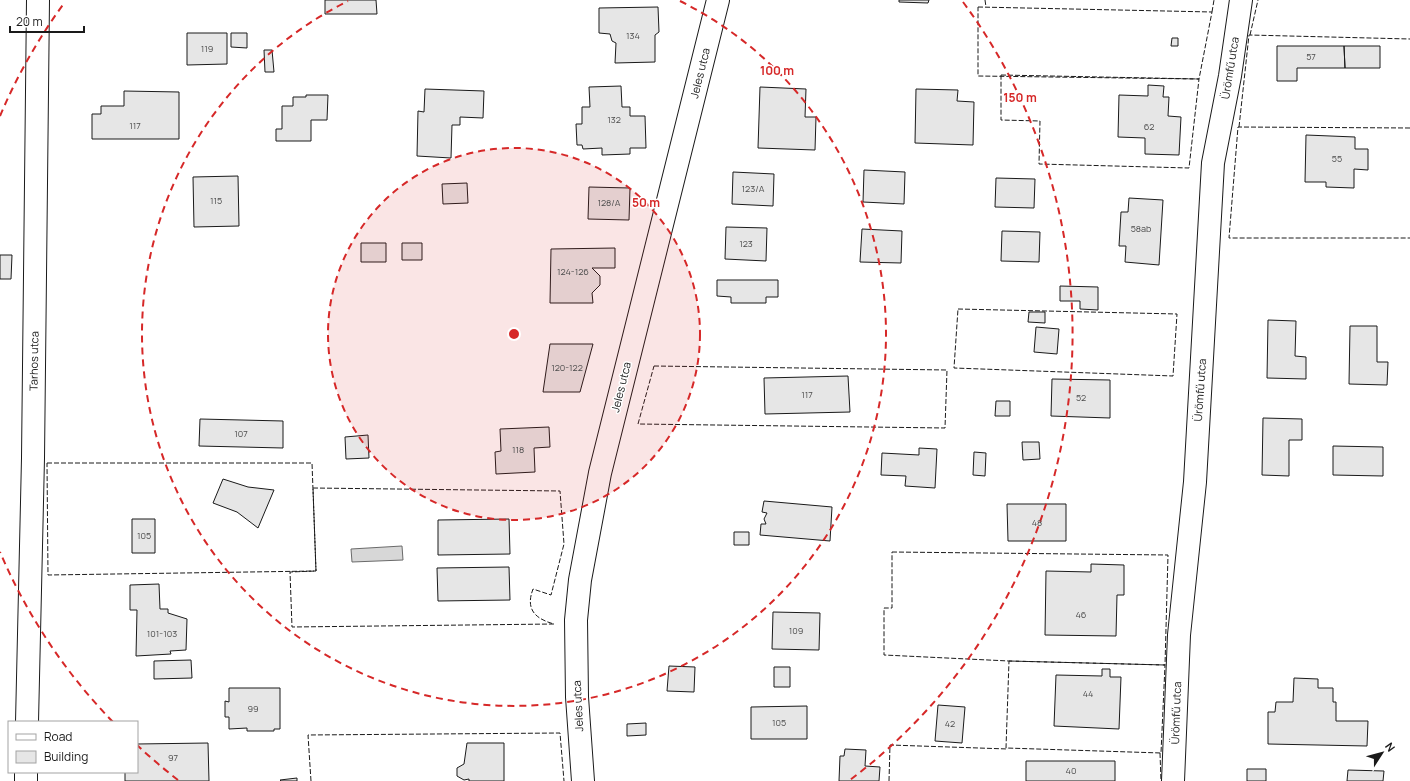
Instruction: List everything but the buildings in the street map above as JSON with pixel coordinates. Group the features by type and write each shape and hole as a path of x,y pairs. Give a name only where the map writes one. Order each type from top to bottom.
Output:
{"street":[{"name":"Tarhos utca","path":"27,721 38,0"},
{"name":"Jeles utca","path":"583,781 577,697 576,628 580,580 600,473 718,0"},
{"name":"Ürömfű utca","path":"1173,781 1179,635 1195,482 1213,163 1230,76 1241,0"}],"shaded area":[{"path":"402,546 403,560 352,562 351,549"}],"fence":[{"path":"985,0 986,7"},
{"path":"1212,12 1214,0"},
{"path":"1250,35 1258,0"},
{"path":"978,7 1212,12 1199,79 978,76 978,7"},
{"path":"1239,127 1249,35 1410,39"},
{"path":"1001,75 1199,79 1189,168 1039,164 1040,121 1001,120 1001,75"},
{"path":"1410,128 1238,127 1229,238 1410,238"},
{"path":"958,309 1177,314 1173,376 954,368 958,309"},
{"path":"654,366 947,370 945,428 638,424 654,366"},
{"path":"47,463 312,463 316,571 48,575 47,463"},
{"path":"313,488 560,491 564,544 551,595 533,589 530,603 531,608 537,616 554,624 292,627 290,572 316,571 313,488"},
{"path":"892,552 1168,555 1165,665 1009,661 884,655 884,608 892,608 892,552"},
{"path":"1009,661 1165,665 1161,753 1006,748 1009,661"},
{"path":"311,781 308,735 560,733 564,781"},
{"path":"889,781 890,745 1008,749"},
{"path":"1160,753 1161,781"}]}
